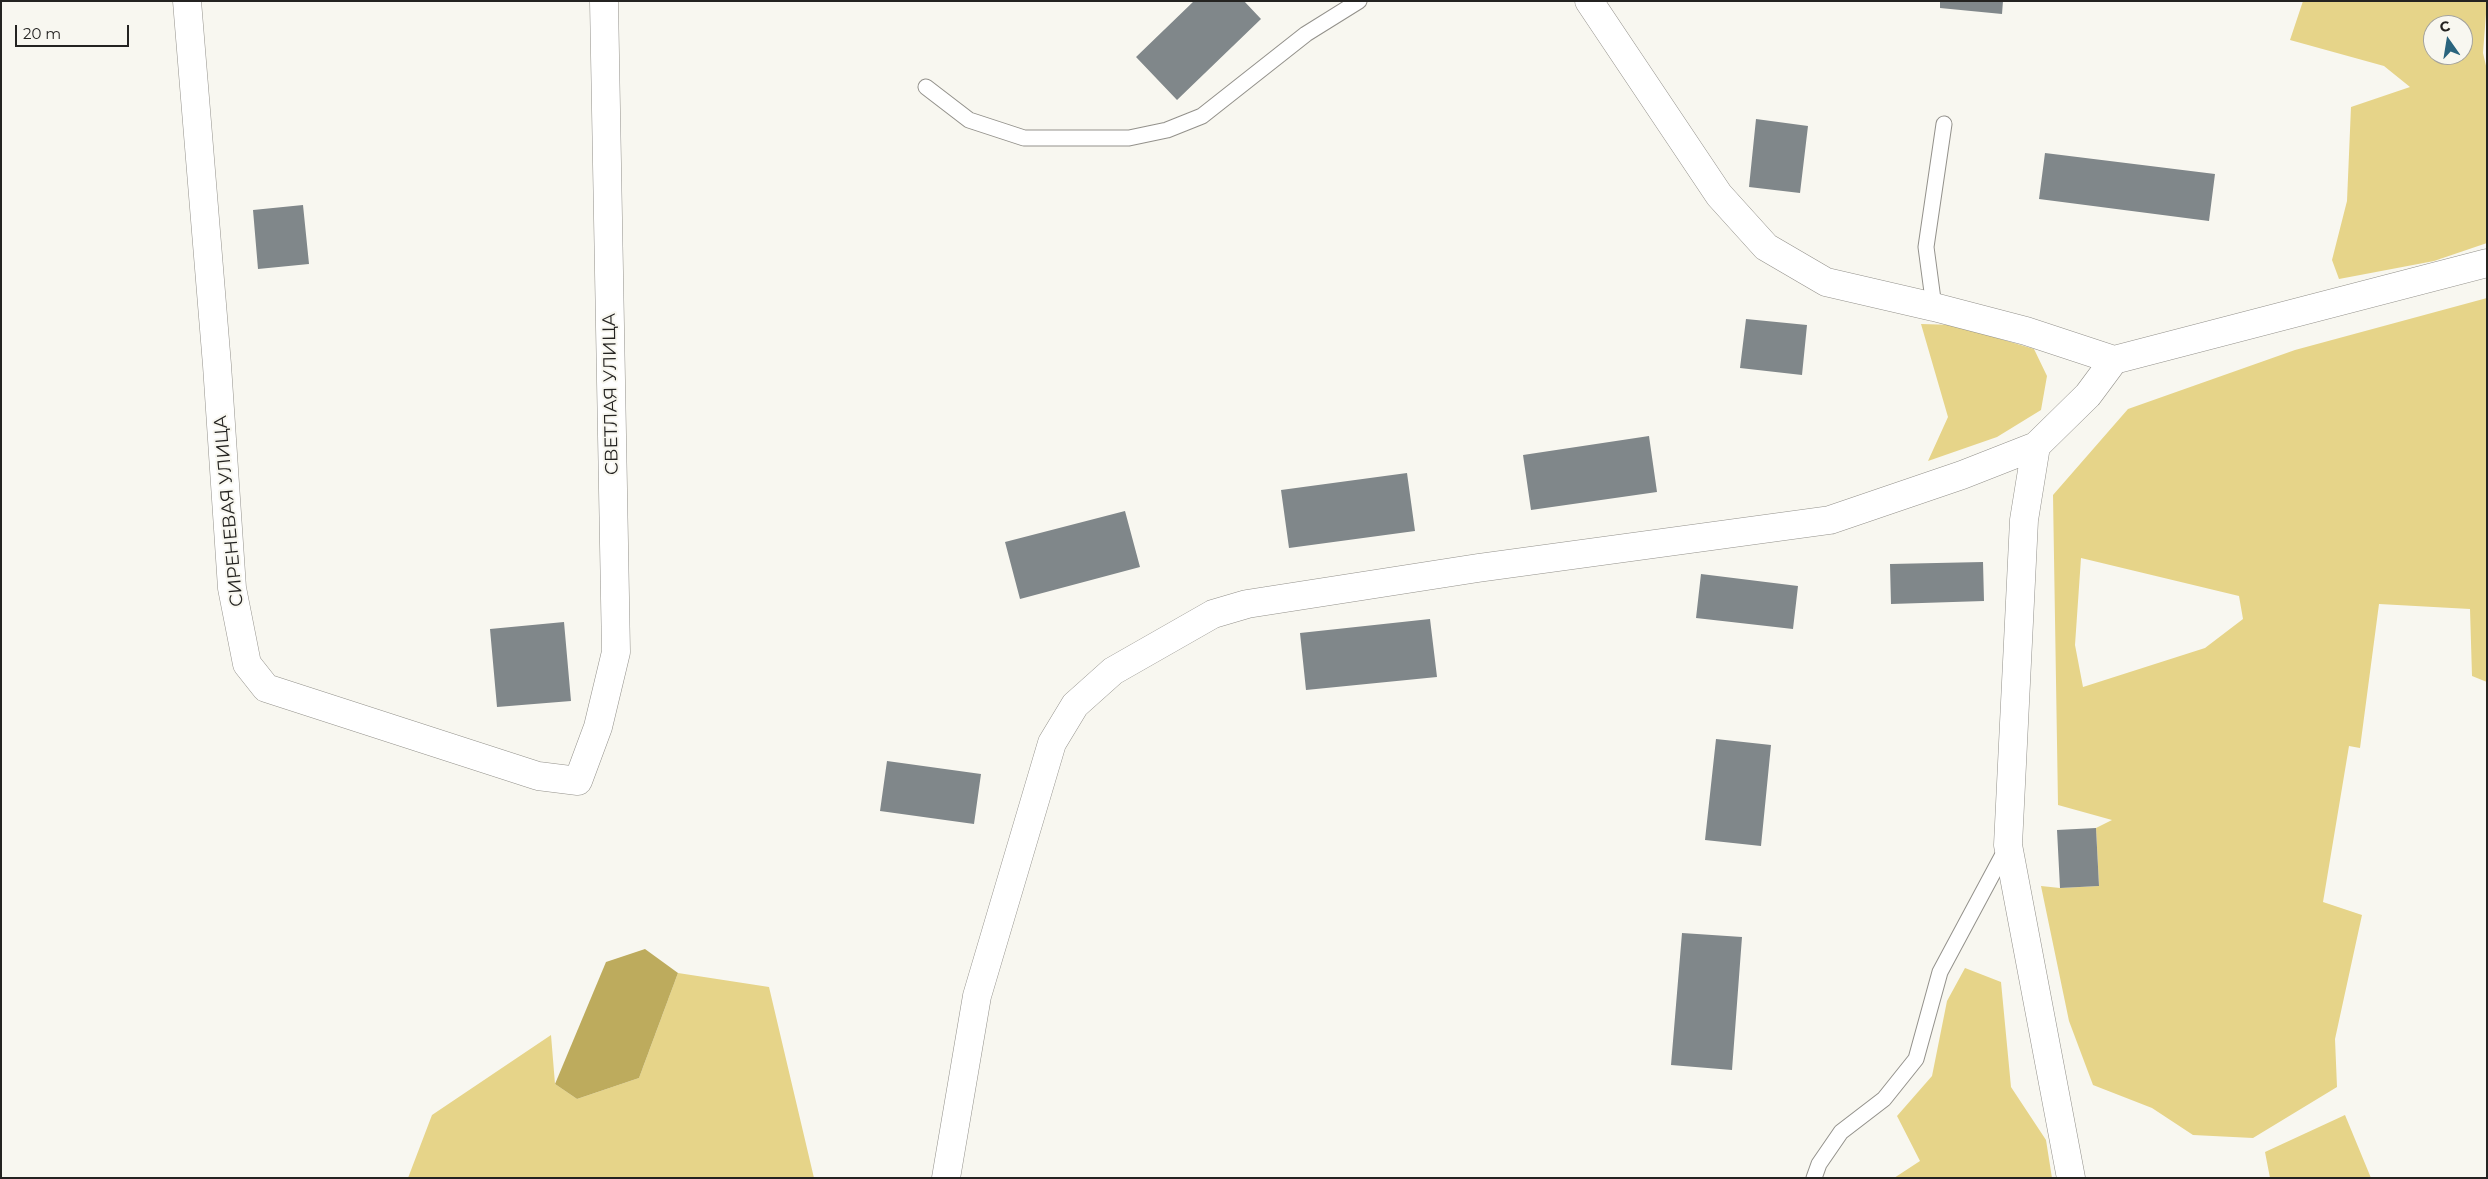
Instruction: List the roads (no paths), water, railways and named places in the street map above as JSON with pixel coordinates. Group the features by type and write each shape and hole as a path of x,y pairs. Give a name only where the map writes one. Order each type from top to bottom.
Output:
{"street":[{"name":"СИРЕНЕВАЯ УЛИЦА","path":"187,1 218,375 232,588 247,664 266,688 538,776 578,781"},
{"name":"СВЕТЛАЯ УЛИЦА","path":"578,781 598,727 616,652 604,1"},
{"path":"1590,1 1720,195 1766,247 1826,282 2026,331 2114,360 2487,263"},
{"path":"946,1178 977,996 1052,743 1075,704 1112,671 1213,614 1247,604 1478,568 1830,520 1962,475 2036,446 2088,396 2114,360"},
{"path":"2036,446 2024,520 2008,845 2072,1178"}],"lane":[{"path":"926,88 968,120 1024,138 1129,138 1167,130 1202,116 1306,34 1359,1"},
{"path":"1934,307 1926,247 1944,124"},
{"path":"1814,1178 1819,1164 1841,1132 1884,1099 1916,1059 1940,972 2008,845"}]}
